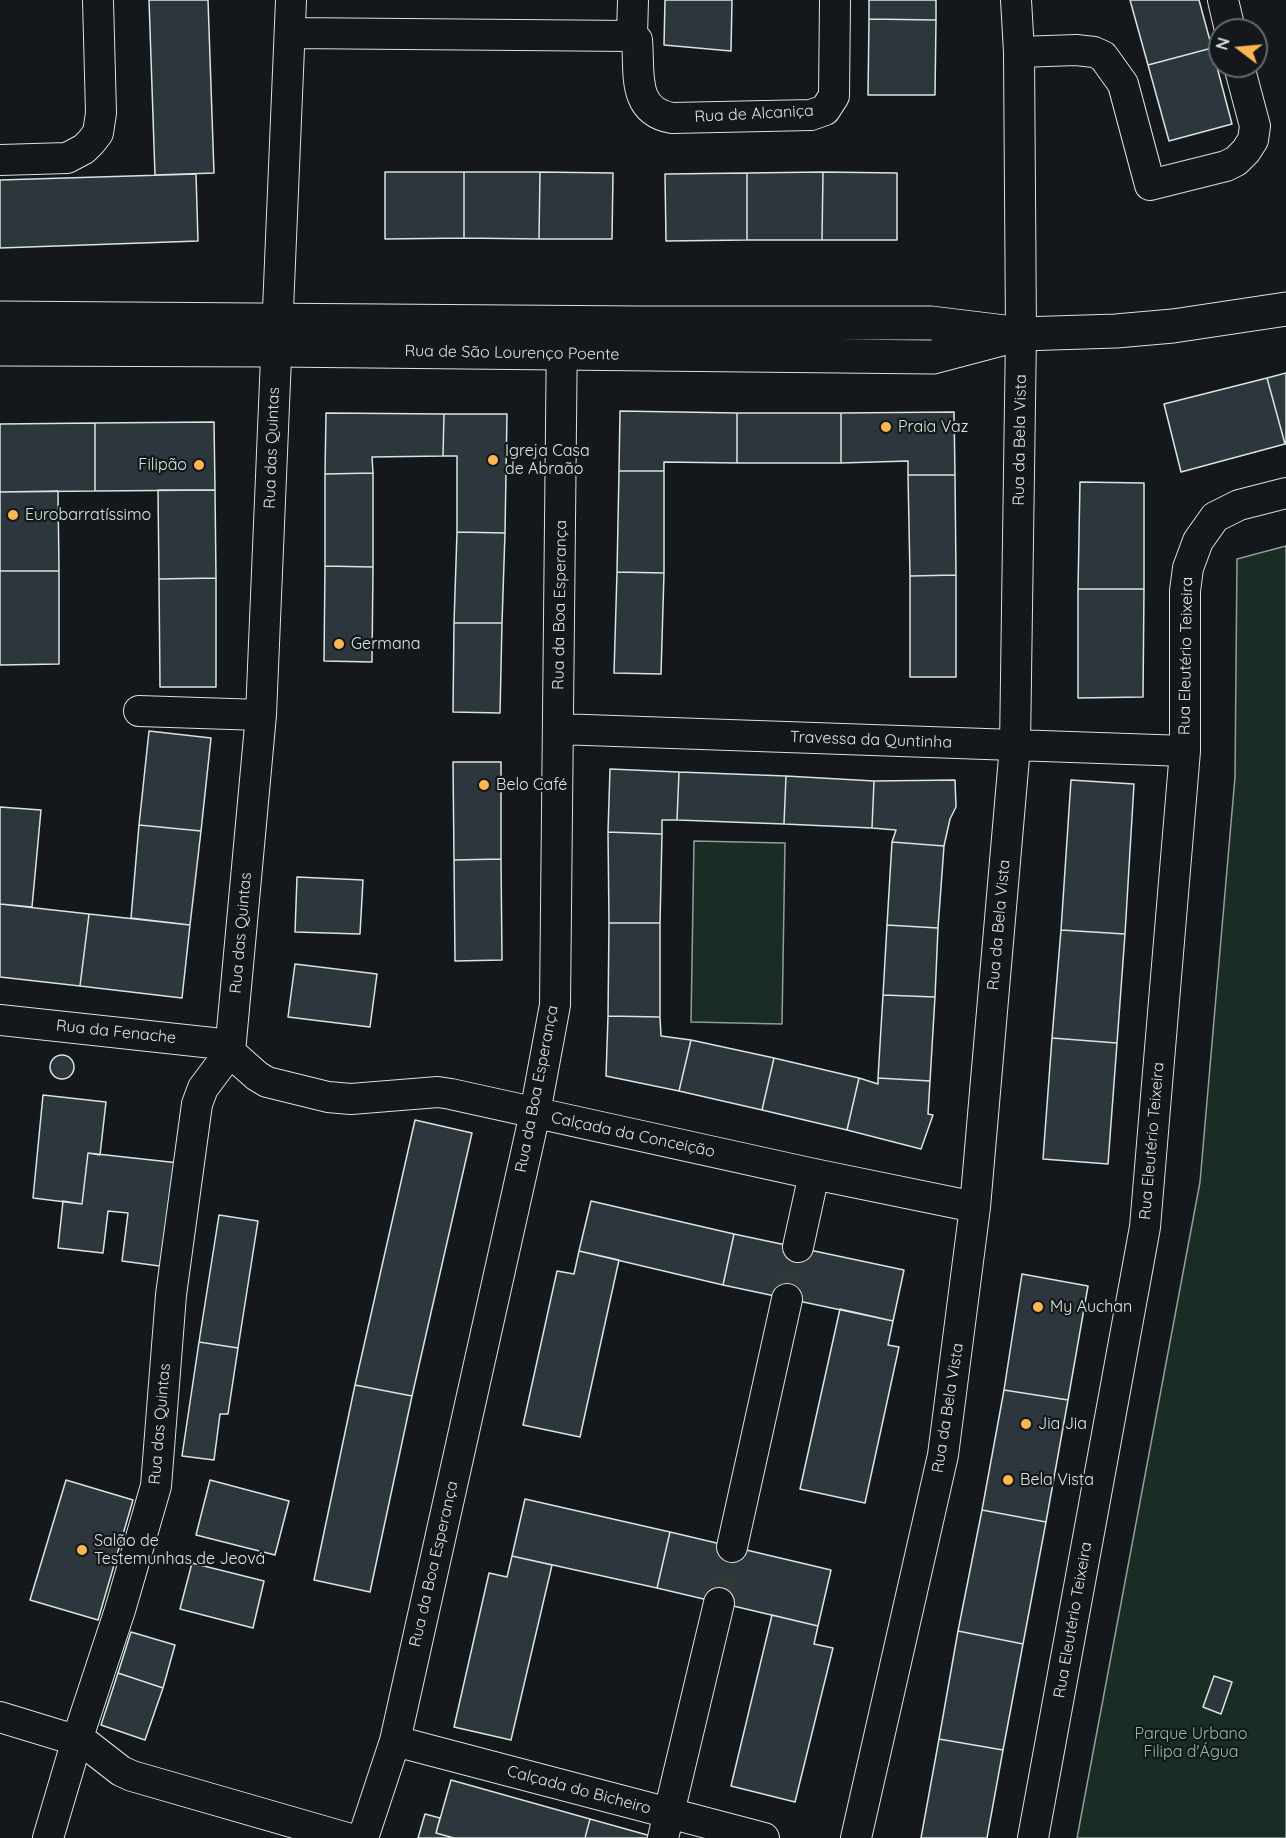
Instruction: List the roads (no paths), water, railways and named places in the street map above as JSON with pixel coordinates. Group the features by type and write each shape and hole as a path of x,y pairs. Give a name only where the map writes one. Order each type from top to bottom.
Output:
{"street":[{"path":"0,160 67,158 84,149 98,133 101,113 98,0"},
{"name":"Rua das Quintas","path":"48,1838 77,1740 120,1610 156,1486 171,1295 197,1104 203,1088 230,1052 261,715 291,0"},
{"name":"Rua de Alcaniça","path":"633,0 632,36 637,40 642,98 654,112 672,118 812,115 825,110 834,96 835,0"},
{"name":"Rua da Bela Vista","path":"856,1838 943,1455 975,1207 1015,746 1021,334 1019,52 1016,0"},
{"path":"1223,0 1227,18"},
{"path":"291,33 632,36"},
{"path":"1019,52 1076,50 1094,52 1103,56 1122,84 1150,185 1226,166 1236,161 1246,151 1253,140 1255,126 1242,78"},
{"name":"Rua de São Lourenço Poente","path":"0,318 277,335 562,338 932,323 1021,334 1129,330 1173,326 1286,309"},
{"name":"Rua de São Lourenço Poente","path":"0,349 277,335"},
{"name":"Rua da Boa Esperança","path":"363,1838 395,1741 535,1113 556,993 562,338"},
{"name":"Rua Eleutério Teixeira","path":"1033,1838 1145,1227 1185,751 1185,591 1188,568 1198,541 1215,517 1239,505 1286,493"},
{"path":"139,711 261,715"},
{"name":"Travessa da Quntinha","path":"558,729 1185,751"},
{"name":"Rua da Fenache","path":"0,1020 213,1043 230,1052"},
{"name":"Calçada da Conceição","path":"230,1052 257,1077 267,1082 328,1097 351,1099 438,1092 975,1207"},
{"path":"798,1247 814,1174"},
{"path":"732,1547 787,1299"},
{"path":"666,1826 719,1603"},
{"path":"0,1717 77,1740 127,1774 347,1838"},
{"name":"Calçada do Bicheiro","path":"395,1741 666,1826 764,1838"}],"tunnel":[{"path":"787,1299 798,1247"},
{"path":"719,1603 732,1547"}],"place":[{"name":"Praia Vaz","path":"886,427"},
{"name":"Igreja Casa de Abraão","path":"493,460"},
{"name":"Filipão","path":"199,465"},
{"name":"Eurobarratíssimo","path":"13,515"},
{"name":"Germana","path":"339,644"},
{"name":"Belo Café","path":"484,785"},
{"name":"My Auchan","path":"1038,1307"},
{"name":"Jia Jia","path":"1026,1424"},
{"name":"Bela Vista","path":"1008,1480"},
{"name":"Salão de Testemunhas de Jeová","path":"82,1550"}],"park label":[{"name":"Parque Urbano Filipa d'Água","path":"1191,1743"}]}
